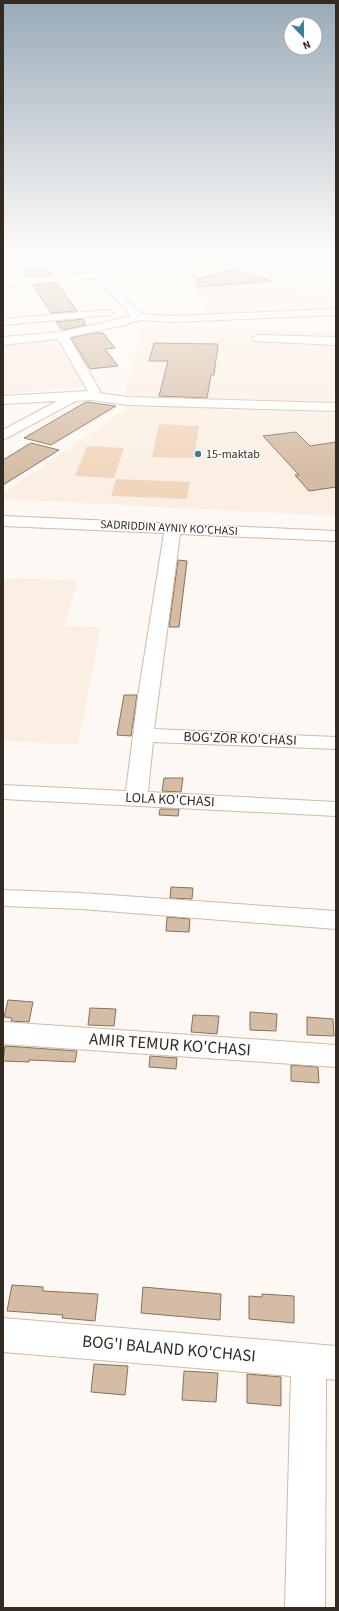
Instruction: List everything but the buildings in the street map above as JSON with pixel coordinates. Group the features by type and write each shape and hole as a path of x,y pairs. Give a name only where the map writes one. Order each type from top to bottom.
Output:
{"street":[{"path":"3,341 62,336 106,326"},
{"path":"62,336 94,391 91,396"},
{"path":"258,339 336,341"},
{"path":"3,436 75,396"},
{"path":"3,400 91,396 128,401 336,407"},
{"name":"SADRIDDIN AYNIY KO'CHASI","path":"3,520 336,536"},
{"path":"136,798 173,528"},
{"name":"BOG'ZOR KO'CHASI","path":"144,735 336,743"},
{"name":"LOLA KO'CHASI","path":"3,792 336,809"},
{"path":"3,898 80,901 336,920"},
{"name":"AMIR TEMUR KO'CHASI","path":"3,1033 336,1056"},
{"name":"BOG'I BALAND KO'CHASI","path":"3,1335 322,1362"},
{"path":"305,1608 322,1362"}],"shaded area":[{"path":"143,326 336,332 336,404 124,396"},
{"path":"54,341 87,386 3,395 3,345"},
{"name":"15-maktab","path":"132,404 336,413 336,516 3,499 3,494"},
{"path":"159,424 199,426 194,458 152,457"},
{"path":"87,446 124,448 114,478 75,476"},
{"path":"116,479 190,482 187,499 111,496"},
{"path":"3,578 78,580 64,626 101,627 78,745 3,741"}],"place":[{"name":"15-maktab","path":"198,454"}]}
